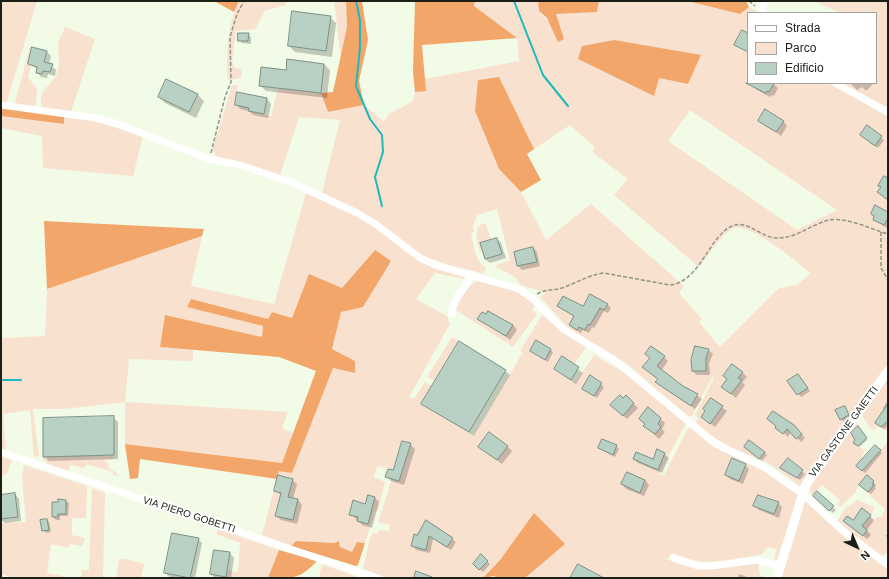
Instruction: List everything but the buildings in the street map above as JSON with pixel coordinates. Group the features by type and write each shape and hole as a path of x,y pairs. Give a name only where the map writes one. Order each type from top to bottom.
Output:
{"main road":[{"name":"VIA GASTONE GAIETTI","path":"777,578 805,486 888,371"}],"street":[{"path":"763,12 761,8 765,1"},
{"path":"837,84 888,112"},
{"path":"1,106 96,118 116,123 211,160 240,165 293,183 357,213 377,225 420,258 438,266 471,274 519,289 532,298 563,329 613,359 716,444 764,467 802,494 843,531 888,565"},
{"path":"452,315 453,305 469,281 471,274"},
{"name":"VIA PIERO GOBETTI","path":"1,452 378,578"},
{"path":"674,558 698,566 711,566 757,560 780,566"}],"path":[{"path":"211,160 212,144 219,117 231,82 230,37 237,14 244,1"},
{"path":"532,298 541,292 558,289 596,274 604,273 670,285 679,284 704,258 723,232 733,226 741,225 767,236 778,238 796,235 830,220 839,220 855,223 888,234"},
{"path":"881,232 882,268 888,280"}],"green space":[{"path":"1,1 37,1 6,105 1,104"},
{"path":"239,1 286,1 285,5 265,11 255,29 236,31 232,63 235,68 242,69 241,78 228,80 228,40 232,20"},
{"path":"334,1 346,1 347,27 341,59"},
{"path":"475,1 538,1 539,11 564,39 555,14 597,12 599,1 687,1 740,14 749,7 757,12 747,12 747,84 832,84 888,117 888,366 801,487 770,464 728,446 709,434 696,423 698,418 695,415 714,378 712,377 692,416 689,417 626,363 570,330 540,297 546,293 521,285 515,277 494,266 510,260 497,209 477,215 473,226 474,232 471,234 477,257 486,268 484,274 422,256 322,193 340,120 299,117 280,175 216,156 213,149 232,85 238,85 235,105 249,108 248,111 271,116 278,88 321,93 328,112 364,105 384,122 389,114 412,102 415,92 425,91 425,79 519,61 517,38 474,6","holes":["701,55 688,84 659,78","499,77 534,149 570,125 595,147 592,152 628,179 614,195 699,267 729,231 734,228 741,228 751,231 773,244 811,273 797,285 779,288 720,347 699,322 702,319 679,293 684,286 591,204 546,240 521,192 499,169 475,111 478,80","690,110 837,210 797,230 668,141"]},
{"path":"815,1 888,1 888,109 842,84 877,84 877,12 838,12"},
{"path":"65,27 95,39 71,112 42,109 41,102 43,92 51,83 58,70 58,43"},
{"path":"30,47 32,47 28,64 31,65 28,77 37,89 36,104 33,109 14,106"},
{"path":"1,116 64,124 64,117 94,121 143,136 133,176 43,168 42,136 1,128"},
{"path":"306,193 363,219 418,260 465,277 464,279 435,273 416,299 447,316 450,324 409,397 414,399 425,382 432,386 421,404 474,436 523,352 520,351 542,315 586,347 574,364 562,356 554,369 576,382 594,355 625,373 686,423 659,474 664,475 687,430 691,428 712,446 767,471 799,494 777,560 774,559 777,549 768,547 762,554 724,560 703,562 691,560 672,553 667,559 690,567 701,568 758,563 760,575 765,578 604,578 579,564 570,578 525,578 531,572 535,513 500,560 483,578 388,578 363,569 370,538 373,533 377,534 379,530 389,531 390,525 378,522 392,479 399,481 411,444 401,440 393,470 377,466 374,477 385,482 378,511 375,511 365,543 357,542 352,552 340,547 339,541 334,543 296,541 291,546 262,535 279,470 292,473 333,368 355,373 355,361 332,349 341,312 391,262 375,250 342,288 309,275 292,318 272,312 268,319 191,299 187,307 263,326 262,337 165,315 160,347 193,350 193,361 129,359 125,402 64,409 33,409 39,456 34,457 30,410 3,414 6,451 1,450 1,338 45,336 47,289 202,236 191,286 274,304"},
{"path":"481,224 486,224 491,240 480,243 482,251 480,252 477,241 477,230"},
{"path":"478,281 501,286 518,292 531,300 535,306 532,310 537,314 513,347 456,310 467,289"},
{"path":"452,337 459,341 434,381 427,377"},
{"path":"888,378 888,429 886,431 878,426 873,431 861,415"},
{"path":"125,402 288,412 282,428 293,433 282,463 125,444"},
{"path":"856,422 867,438 858,446 865,451 861,456 864,458 881,450 888,441 888,531 884,536 888,540 888,551 882,557 837,521 845,509 858,500 874,507 871,518 873,521 877,517 882,516 885,509 859,485 855,493 840,507 838,505 840,500 822,485 812,496 810,490 812,483"},
{"path":"114,455 113,459 104,460 109,464 108,467 120,476 113,475 113,472 87,464 84,468 71,465 67,472 47,465 47,462 43,460 43,457"},
{"path":"1,456 12,460 7,473 1,477"},
{"path":"24,465 87,486 86,518 72,518 72,535 85,538 82,546 70,544 69,548 51,544 47,573 63,576 63,578 14,578 1,574 1,523 26,522 22,478"},
{"path":"92,488 105,493 103,578 81,578 82,570 89,570"},
{"path":"805,501 840,533 888,570 888,578 781,578"},
{"path":"218,529 279,550 268,578 226,578 228,570 238,572 240,543 216,534"},
{"path":"119,559 126,559 144,564 141,578 116,578"},
{"path":"322,564 357,577 360,578 319,578"}],"shaded area":[{"path":"214,1 239,1 234,12"},
{"path":"346,1 362,1 368,40 359,81 364,105 328,112 321,93 333,92 347,27"},
{"path":"415,1 475,1 474,6 517,38 422,45 426,91 415,92 413,72"},
{"path":"538,1 599,1 597,12 556,14 564,39 558,42 547,18 539,11"},
{"path":"687,1 746,1 749,7 740,14"},
{"path":"614,40 701,55 688,84 659,78 654,96 578,59 582,46"},
{"path":"499,77 534,149 527,154 541,180 521,192 499,169 475,111 478,80"},
{"path":"1,107 64,117 64,124 1,116"},
{"path":"44,221 204,229 202,236 47,289"},
{"path":"375,250 391,261 363,307 341,312 332,349 355,361 355,373 333,368 292,473 279,471 277,479 140,459 138,478 130,479 125,444 282,463 316,371 279,357 160,347 165,315 262,337 263,326 187,307 191,299 268,319 272,312 292,318 309,274 342,288"},
{"path":"534,513 565,544 525,578 497,578 494,576 483,578 500,560"},
{"path":"296,541 334,543 339,541 340,547 352,552 357,542 365,543 358,565 356,566 291,546"},
{"path":"279,550 317,561 306,571 296,576 285,578 268,578"}],"waterway":[{"path":"356,1 360,20 360,48 356,86 370,119 382,135 383,152 375,177 382,206"},
{"path":"514,1 543,75 568,106"},
{"path":"1,380 21,380"}]}
